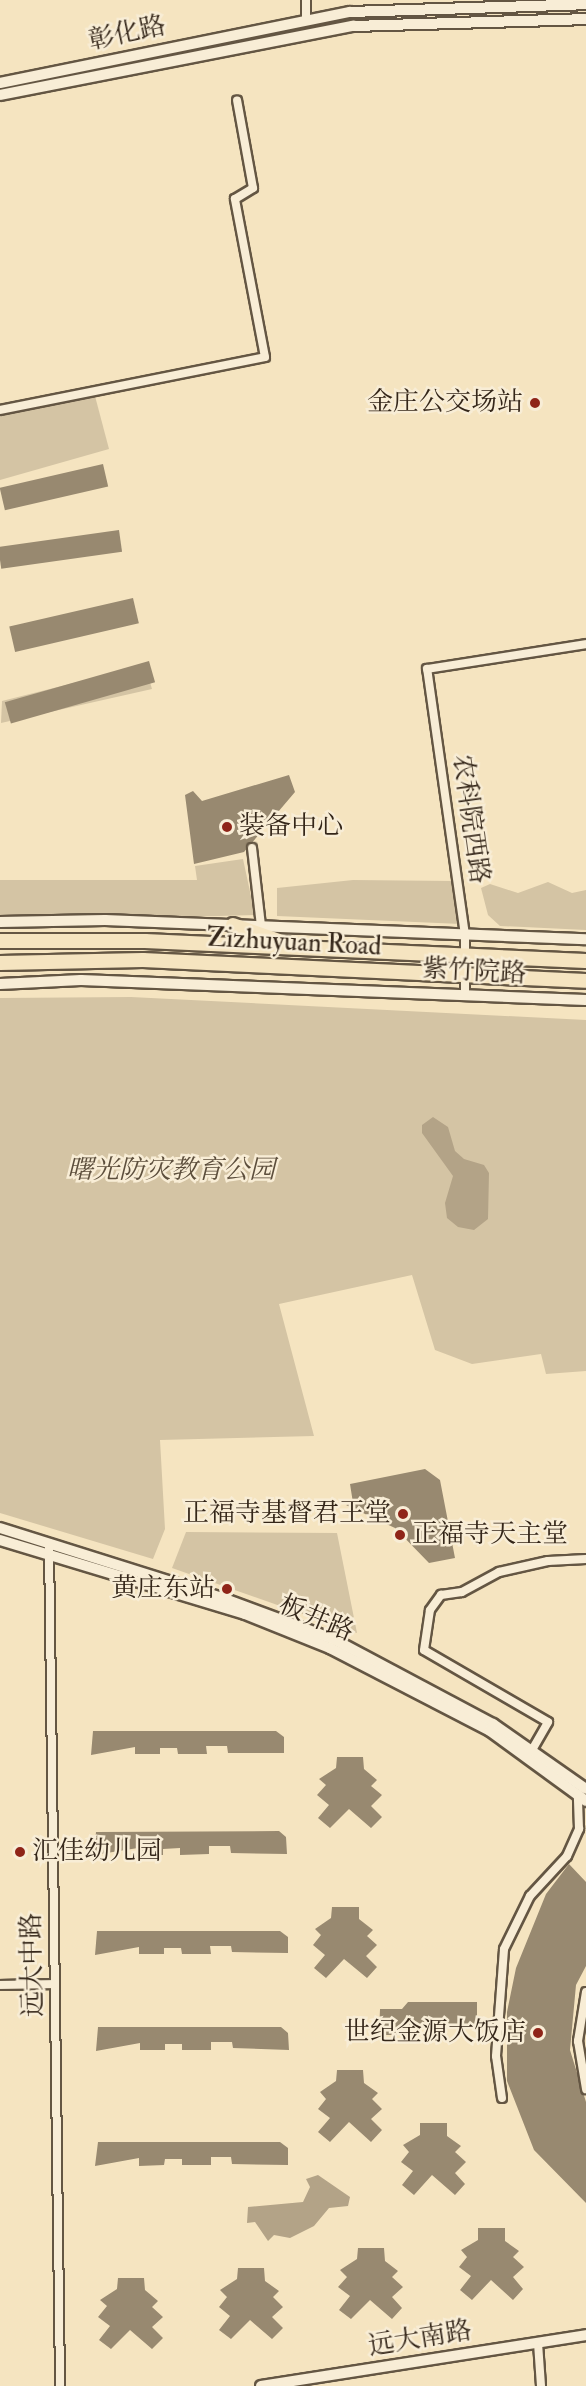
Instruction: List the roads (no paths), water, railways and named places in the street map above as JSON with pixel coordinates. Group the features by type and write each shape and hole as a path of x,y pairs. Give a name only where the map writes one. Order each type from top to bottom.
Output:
{"main road":[{"path":"233,925 302,949"},
{"name":"Zizhuyuan Road","path":"0,941 302,949 586,961"},
{"name":"Zizhuyuan Road","path":"0,963 143,960 586,981"}],"street":[{"path":"306,0 306,19"},
{"name":"彰化路","path":"0,83 306,19 350,12 586,4"},
{"name":"彰化路","path":"0,95 353,26 586,19"},
{"path":"0,410 265,357 235,199 252,188 237,100"},
{"name":"农科院西路","path":"465,994 465,935 428,669 586,644"},
{"path":"252,848 261,926"},
{"name":"紫竹院路","path":"0,922 233,925 586,939"},
{"name":"紫竹院路","path":"0,984 81,980 586,1000"},
{"path":"0,1528 49,1549 333,1639 406,1675 532,1750 583,1795 579,1829 567,1856 530,1896 504,1949 496,2056 502,2098"},
{"name":"板井路","path":"0,1540 49,1549 245,1614 330,1648 490,1731 583,1795"},
{"name":"远大中路","path":"49,1549 60,2386"},
{"path":"532,1750 548,1722 423,1650 430,1610 441,1594 462,1592 499,1572 548,1561 586,1559"},
{"path":"0,1985 54,1984"},
{"path":"586,1992 578,2041 586,2089"},
{"name":"远大南路","path":"261,2386 586,2335"},
{"path":"538,2343 541,2386"}],"place":[{"name":"金庄公交场站","path":"535,403"},
{"name":"装备中心","path":"227,827"},
{"name":"正福寺基督君王堂","path":"403,1514"},
{"name":"正福寺天主堂","path":"400,1535"},
{"name":"黄庄东站","path":"227,1589"},
{"name":"汇佳幼儿园","path":"20,1852"},
{"name":"世纪金源大饭店","path":"538,2033"}],"park label":[{"name":"曙光防灾教育公园","path":"171,1171"}]}
